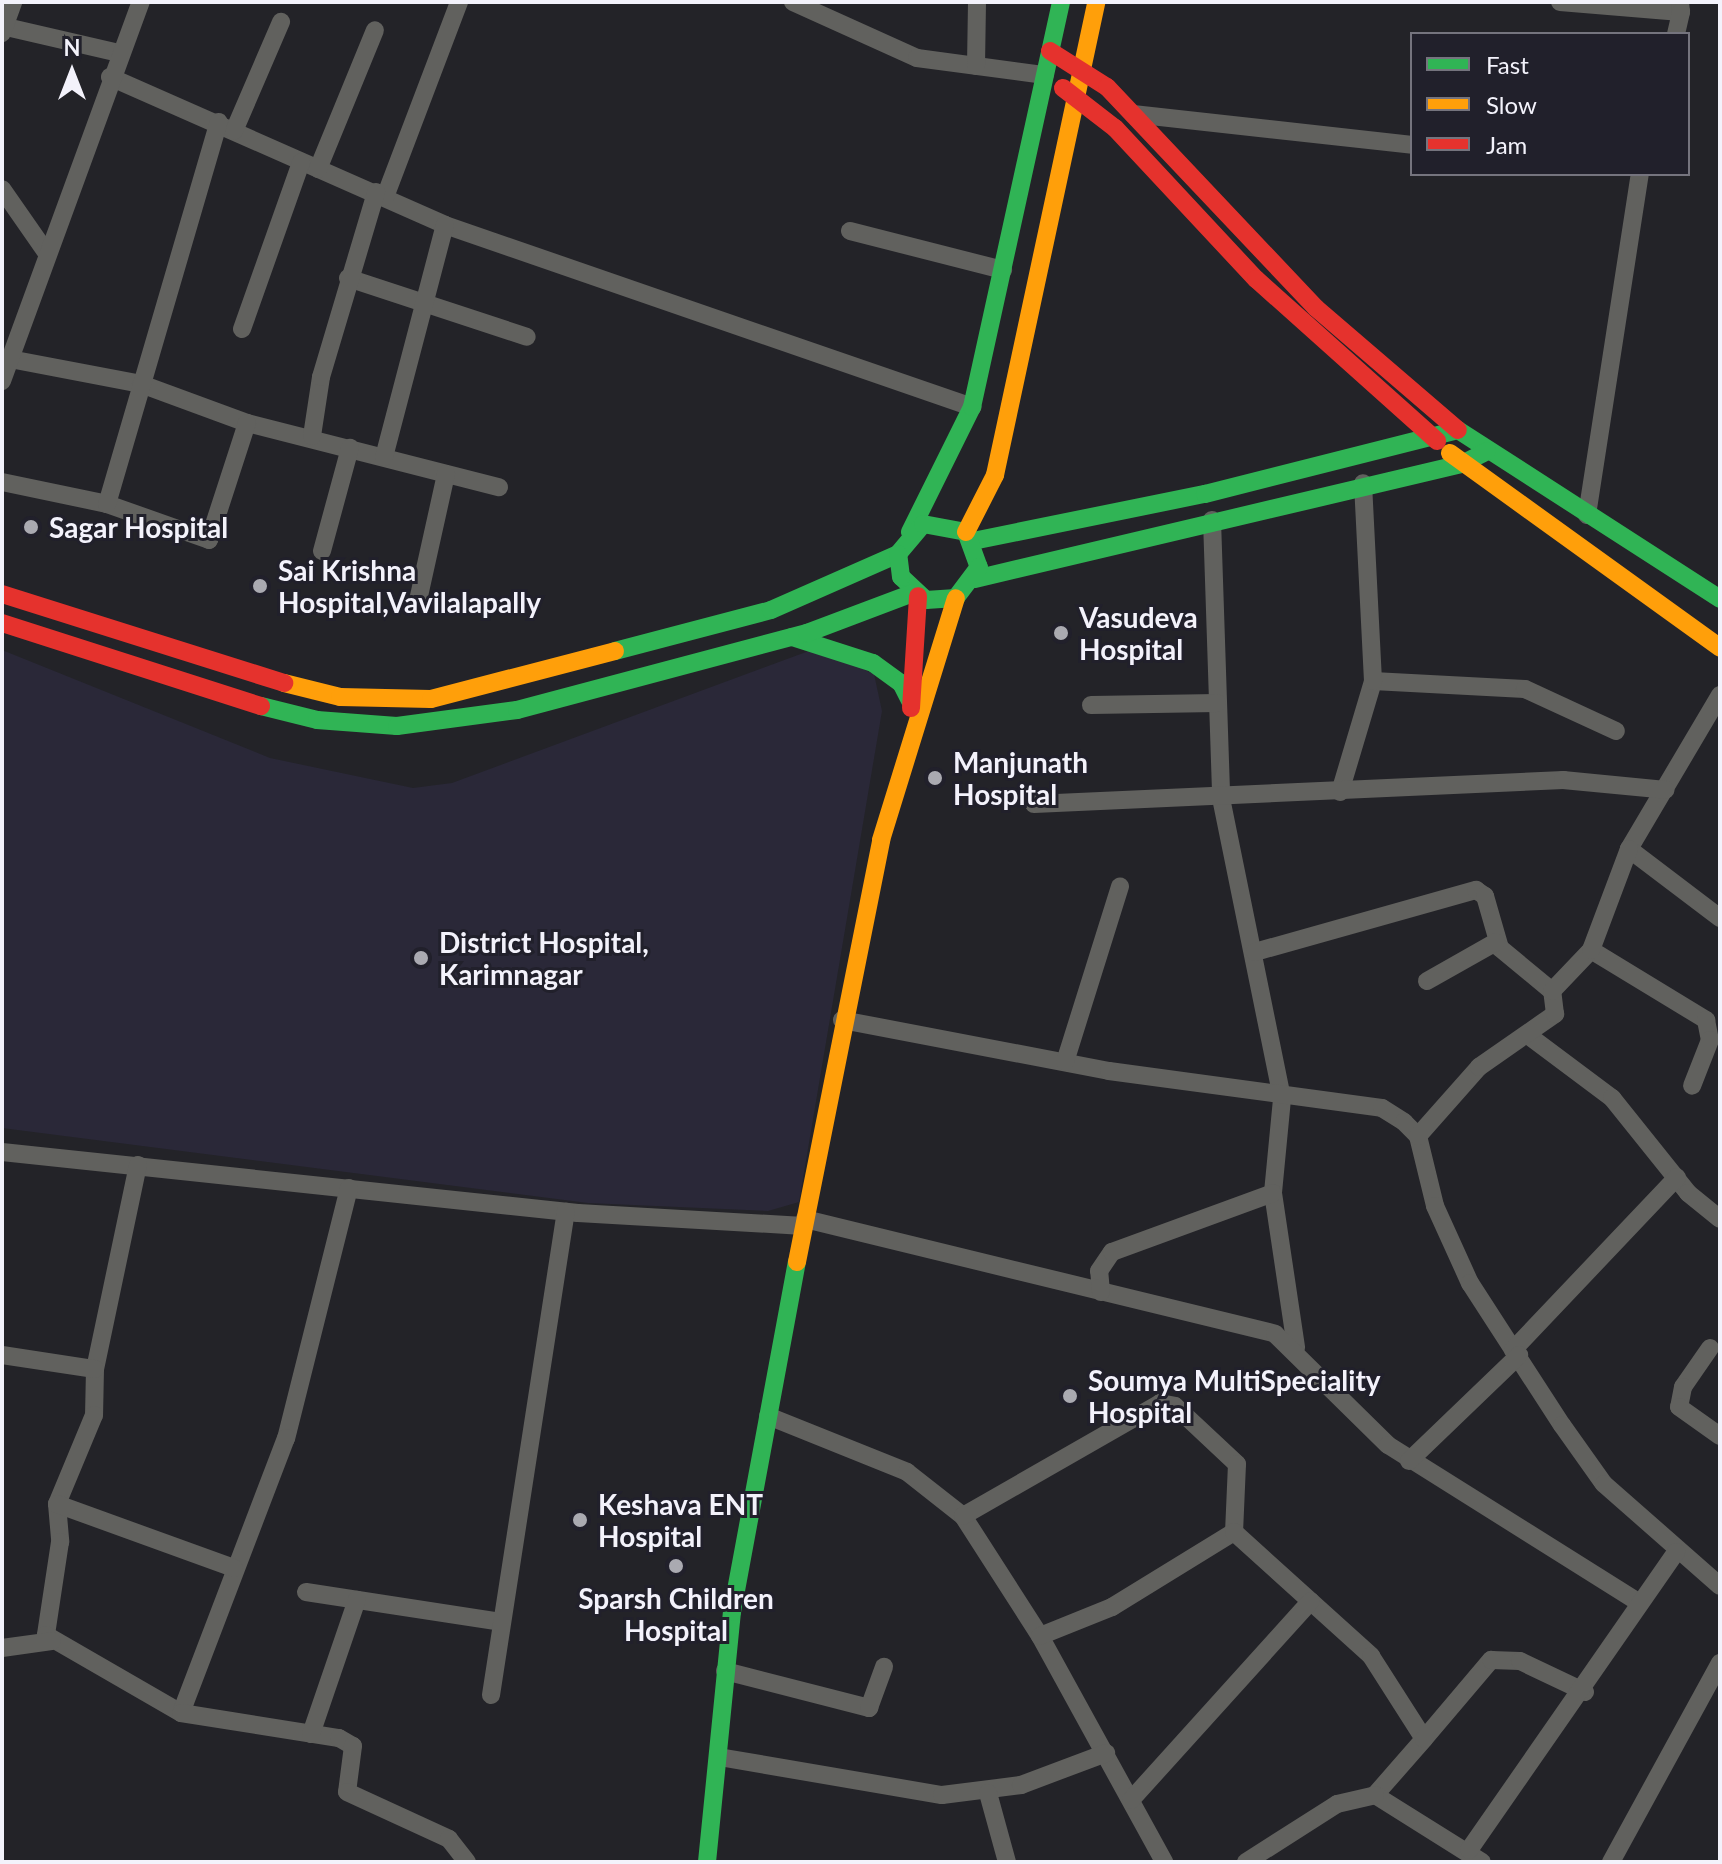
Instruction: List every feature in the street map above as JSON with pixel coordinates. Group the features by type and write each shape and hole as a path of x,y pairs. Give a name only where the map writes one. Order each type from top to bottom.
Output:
{"main road":[{"path":"913,739 911,703 916,594 901,577 898,554 972,407 1061,2"},
{"path":"975,579 970,536 995,475 1096,2"},
{"path":"1050,51 1082,66 1133,114 1316,308 1458,430 1720,599"},
{"path":"1045,75 1115,128 1256,279 1462,464 1720,648"},
{"path":"910,532 938,521 970,536 1437,441 1458,430"},
{"path":"707,1862 725,1671 768,1416 842,1020 881,840 956,598 975,579 1363,483 1462,464 1487,451"},
{"path":"2,594 325,693 431,699 771,610 898,554"},
{"path":"2,623 254,704 317,720 397,726 517,710 792,637 916,594 956,598"},
{"path":"792,637 873,663 901,683 911,703"}],"street":[{"path":"13,2 3,28 119,53"},
{"path":"2,380 110,77 141,2"},
{"path":"312,436 348,278 459,2"},
{"path":"793,2 917,58 1045,75"},
{"path":"976,66 977,2"},
{"path":"1560,2 1681,7 1676,32"},
{"path":"107,504 141,384 227,126 281,22"},
{"path":"242,329 309,166 375,30"},
{"path":"110,77 227,126 309,166 380,194 445,225 972,407"},
{"path":"1133,114 1410,145"},
{"path":"1587,515 1640,176"},
{"path":"2,189 46,252"},
{"path":"384,457 445,225"},
{"path":"850,231 1003,270"},
{"path":"348,278 425,300 527,337"},
{"path":"10,359 141,384 247,423 312,436 499,487"},
{"path":"2,482 107,504 209,540 247,423"},
{"path":"322,551 350,448"},
{"path":"419,596 446,474"},
{"path":"1340,792 1373,681 1363,483"},
{"path":"1212,520 1221,798 1255,952 1282,1099 1273,1193 1296,1347"},
{"path":"1373,681 1525,689 1616,731"},
{"path":"1552,991 1591,950 1629,849 1720,695"},
{"path":"1091,705 1217,703"},
{"path":"1034,804 1221,798 1563,780 1666,790"},
{"path":"1629,849 1720,918"},
{"path":"1065,1062 1120,886"},
{"path":"1255,952 1469,890 1485,896 1496,942 1552,991 1555,1014 1529,1036 1479,1067 1418,1136"},
{"path":"1427,981 1496,942"},
{"path":"1591,950 1706,1020 1710,1040 1692,1086"},
{"path":"842,1020 1282,1099 1382,1108 1418,1136 1435,1206 1516,1353 1604,1484 1676,1552 1720,1586"},
{"path":"1529,1036 1612,1098 1677,1177 1720,1219"},
{"path":"2,1152 566,1212 805,1223 1275,1334 1296,1347 1409,1461 1638,1602"},
{"path":"52,1641 45,1618 60,1542 57,1504 94,1415 95,1369 138,1165"},
{"path":"1409,1461 1516,1353 1677,1177"},
{"path":"181,1713 286,1438 349,1188"},
{"path":"1101,1292 1099,1271 1112,1252 1273,1193"},
{"path":"491,1695 566,1212"},
{"path":"1710,1348 1683,1387 1679,1407 1720,1436"},
{"path":"2,1355 95,1369"},
{"path":"963,1516 1160,1403 1185,1414 1237,1464 1234,1532"},
{"path":"768,1416 907,1472 963,1516 1040,1636 1164,1862"},
{"path":"57,1504 234,1568"},
{"path":"1234,1532 1371,1656 1424,1739"},
{"path":"1040,1636 1112,1607 1234,1532"},
{"path":"1375,1795 1476,1856 1585,1692 1638,1602 1676,1552"},
{"path":"306,1592 501,1622"},
{"path":"311,1734 357,1600"},
{"path":"1131,1800 1311,1601"},
{"path":"2,1648 52,1641 181,1713 268,1721 353,1746 347,1792 355,1799 425,1825 467,1862"},
{"path":"1246,1862 1337,1804 1375,1795 1491,1660 1520,1661 1585,1692"},
{"path":"1611,1862 1720,1663"},
{"path":"725,1671 869,1708 884,1667"},
{"path":"719,1757 942,1795 988,1793 1106,1753"},
{"path":"988,1793 1007,1862"}],"shaded area":[{"name":"District Hospital, Karimnagar","path":"817,648 874,674 882,711 799,1202 768,1211 588,1203 2,1128 2,650 270,758 413,788 452,783"}],"traffic: fast":[{"path":"910,532 972,407 1061,2"},
{"path":"973,541 1205,494 1458,430 1720,599"},
{"path":"975,579 1462,464 1487,451"},
{"path":"615,651 771,610 898,554 923,524 966,532 979,567 956,598 926,600 901,577 898,554"},
{"path":"261,706 317,720 397,726 517,710 807,633 913,593"},
{"path":"792,637 873,663 901,683 911,703"},
{"path":"707,1862 732,1612 797,1262"}],"traffic: slow":[{"path":"966,532 995,475 1096,2"},
{"path":"1450,453 1720,648"},
{"path":"797,1262 881,840 956,598"},
{"path":"284,683 340,697 431,699 615,651"}],"traffic: jam":[{"path":"1050,51 1107,87 1316,308 1458,430"},
{"path":"1063,88 1115,128 1256,279 1437,441"},
{"path":"2,594 284,683"},
{"path":"911,708 918,596"},
{"path":"2,623 261,706"}],"place":[{"name":"Sagar Hospital","path":"31,527"},
{"name":"Sai Krishna Hospital,Vavilalapally","path":"260,586"},
{"name":"Vasudeva Hospital","path":"1061,633"},
{"name":"Manjunath Hospital","path":"935,778"},
{"name":"District Hospital, Karimnagar","path":"421,958"},
{"name":"Soumya MultiSpeciality Hospital","path":"1070,1396"},
{"name":"Keshava ENT Hospital","path":"580,1520"},
{"name":"Sparsh Children Hospital","path":"676,1566"}]}
